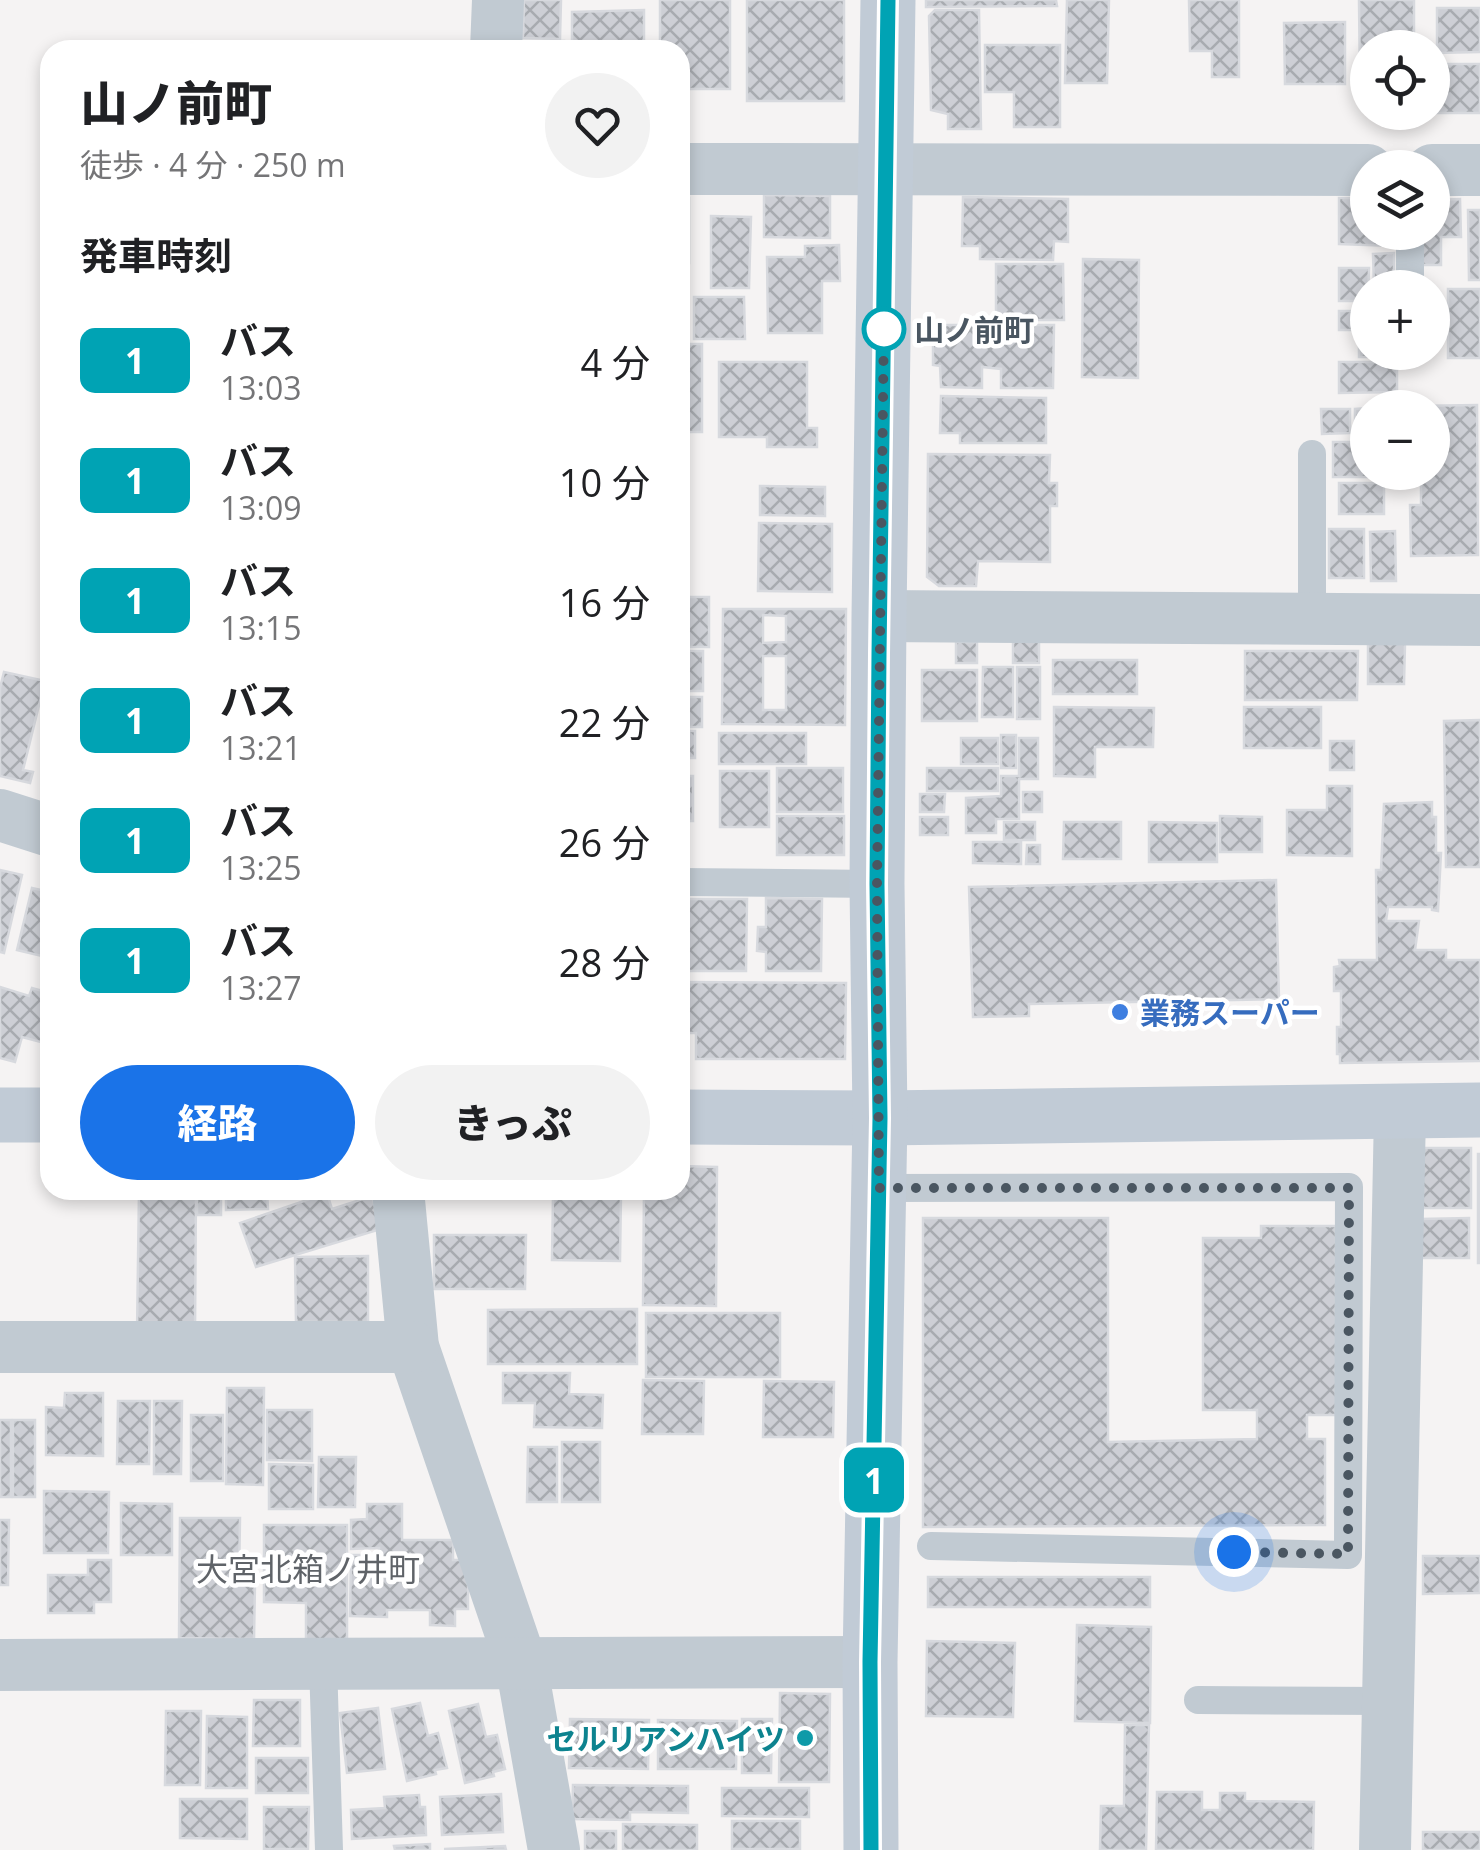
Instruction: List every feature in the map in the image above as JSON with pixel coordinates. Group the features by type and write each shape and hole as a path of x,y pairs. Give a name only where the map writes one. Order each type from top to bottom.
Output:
{"street":[{"path":"496,40 498,0"},
{"path":"871,1850 870,1662 880,1118 879,616 888,0"},
{"path":"690,168 1350,170"},
{"path":"1450,170 1480,170"},
{"path":"879,616 1480,620"},
{"path":"0,815 40,828"},
{"path":"690,1118 1480,1110"},
{"path":"1385,1850 1400,1112"},
{"path":"0,1115 40,1116"},
{"path":"399,1200 413,1347 521,1663 554,1850"},
{"path":"0,1347 413,1347"},
{"path":"0,1665 870,1662"}],"lane":[{"path":"1312,454 1312,618"},
{"path":"690,882 877,884"},
{"path":"879,1188 1349,1188 1348,1554 931,1546"},
{"path":"323,1664 329,1850"},
{"path":"1198,1700 1388,1701"}],"building":[{"path":"524,0 561,0 560,39 523,38"},
{"path":"660,0 730,0 730,89 690,89 690,40 660,40"},
{"path":"747,0 844,0 844,101 747,101"},
{"path":"926,0 1056,0 1057,6 926,7"},
{"path":"1067,0 1109,0 1107,83 1065,83"},
{"path":"1189,0 1239,0 1239,77 1212,77 1212,51 1190,51"},
{"path":"1359,0 1414,0 1414,30 1359,30"},
{"path":"1437,8 1480,8 1480,52 1450,53 1450,30 1437,30"},
{"path":"644,10 644,40 572,40 572,12"},
{"path":"935,10 979,10 981,129 948,129 948,114 931,110 929,16"},
{"path":"1345,22 1345,84 1285,84 1284,23"},
{"path":"985,45 1060,45 1060,127 1014,127 1014,92 985,92"},
{"path":"1450,64 1480,64 1480,113 1450,113"},
{"path":"764,195 830,196 830,238 764,237"},
{"path":"963,197 1068,199 1068,242 1054,241 1053,260 980,259 980,246 962,246"},
{"path":"1339,198 1350,198 1350,244 1339,244"},
{"path":"1450,199 1460,199 1461,237 1450,237"},
{"path":"1468,210 1480,210 1480,280 1469,280"},
{"path":"711,216 751,217 749,288 711,288"},
{"path":"839,245 840,281 822,281 822,333 768,333 767,257 805,257 805,246"},
{"path":"1422,250 1441,250 1441,265 1422,265"},
{"path":"1394,253 1394,270 1373,270 1373,254"},
{"path":"1083,259 1139,260 1138,378 1082,377"},
{"path":"996,264 1063,264 1064,320 996,320"},
{"path":"1339,268 1369,268 1350,270 1350,301 1339,301"},
{"path":"1450,289 1480,289 1480,358 1450,358"},
{"path":"694,297 744,297 745,339 694,339"},
{"path":"1339,311 1350,311 1350,330 1339,330"},
{"path":"940,325 1054,325 1053,388 1001,388 1001,369 982,367 982,388 941,387 940,366 933,365 933,336 939,337"},
{"path":"690,344 702,344 702,432 690,432"},
{"path":"719,362 807,362 807,428 817,428 817,447 767,447 767,437 719,437"},
{"path":"1339,362 1350,362 1350,370 1397,370 1397,390 1339,393"},
{"path":"941,396 1046,398 1046,443 960,443 960,433 940,433"},
{"path":"1450,405 1477,405 1478,555 1411,556 1410,505 1421,505 1421,490 1450,490"},
{"path":"1321,409 1350,409 1350,433 1322,434"},
{"path":"1333,442 1350,442 1350,477 1333,477"},
{"path":"928,454 1050,455 1049,483 1057,483 1057,506 1050,506 1050,562 978,561 976,586 939,586 927,577"},
{"path":"1339,483 1350,483 1350,490 1384,490 1384,514 1339,514"},
{"path":"760,486 825,487 825,516 760,515"},
{"path":"759,523 832,524 832,592 758,591"},
{"path":"1329,529 1364,529 1364,578 1329,578"},
{"path":"1395,531 1396,581 1371,581 1370,532"},
{"path":"690,597 709,597 709,647 690,647"},
{"path":"723,609 846,609 845,725 722,724","holes":["763,615 786,616 786,642 763,643","763,656 786,656 786,710 763,710"]},
{"path":"1013,639 1039,640 1039,663 1013,663"},
{"path":"956,642 977,642 977,663 956,663"},
{"path":"1368,643 1405,644 1404,684 1368,684"},
{"path":"690,651 703,651 703,691 690,691"},
{"path":"1245,651 1358,651 1357,700 1245,700"},
{"path":"1053,660 1137,660 1137,694 1053,694"},
{"path":"983,667 1013,667 1013,717 982,717"},
{"path":"1017,667 1040,667 1040,719 1017,719"},
{"path":"922,670 977,670 977,721 922,721"},
{"path":"4,672 40,680 40,701 23,770 33,772 30,783 0,776 0,688"},
{"path":"690,697 702,697 702,727 690,727"},
{"path":"1054,707 1154,708 1153,747 1095,747 1095,777 1054,776"},
{"path":"1244,707 1321,707 1321,748 1244,748"},
{"path":"1480,720 1480,867 1446,867 1444,721"},
{"path":"690,731 695,731 695,758 690,758"},
{"path":"719,733 806,733 806,764 719,764"},
{"path":"1001,735 1016,735 1016,768 1001,768"},
{"path":"961,738 998,738 998,764 961,764"},
{"path":"1019,738 1038,738 1038,779 1019,779 1019,819 996,819 996,833 966,833 966,798 1001,796 1001,776 1019,776"},
{"path":"1330,741 1354,741 1354,770 1330,770"},
{"path":"777,768 843,768 843,812 777,812"},
{"path":"927,768 998,768 998,791 927,791"},
{"path":"720,771 769,771 769,827 720,827"},
{"path":"690,776 693,776 690,821"},
{"path":"1327,786 1352,786 1352,856 1287,855 1287,810 1327,810"},
{"path":"1023,792 1042,792 1042,812 1023,812"},
{"path":"920,794 945,794 944,812 920,812"},
{"path":"1432,802 1436,853 1441,853 1438,911 1432,907 1388,907 1386,921 1419,921 1415,950 1446,950 1446,960 1480,960 1480,1061 1340,1063 1337,1027 1341,1027 1341,991 1334,991 1334,967 1340,966 1339,960 1377,960 1376,870 1381,870 1384,804"},
{"path":"777,816 844,816 844,855 777,855"},
{"path":"1220,816 1262,817 1262,852 1220,852"},
{"path":"920,817 948,817 948,835 920,835"},
{"path":"1004,822 1035,822 1035,840 1004,840"},
{"path":"1064,822 1121,822 1121,859 1063,859"},
{"path":"1149,822 1217,823 1217,862 1149,862"},
{"path":"973,842 1021,842 1021,864 973,863"},
{"path":"1027,845 1040,845 1040,864 1026,864"},
{"path":"0,870 22,875 4,953 0,952"},
{"path":"1276,880 1279,999 1029,1004 1029,1016 973,1017 969,887"},
{"path":"32,888 40,890 40,956 17,950"},
{"path":"766,898 822,899 821,971 766,971 766,952 757,951 758,927 766,927"},
{"path":"690,899 747,899 746,971 690,971"},
{"path":"690,982 846,983 845,1059 696,1059 696,1033 690,1033"},
{"path":"0,987 29,996 32,988 40,990 40,1042 22,1037 15,1062 0,1058"},
{"path":"1421,1148 1471,1148 1471,1208 1421,1208"},
{"path":"1480,1154 1480,1263 1478,1263"},
{"path":"690,1166 717,1167 716,1306 643,1305 644,1200 690,1200"},
{"path":"139,1200 196,1200 195,1333 137,1333"},
{"path":"197,1200 221,1200 221,1215 197,1215"},
{"path":"226,1200 268,1200 268,1209 226,1210"},
{"path":"307,1200 329,1200 332,1209 373,1200 381,1229 256,1267 240,1223"},
{"path":"553,1200 621,1200 620,1261 552,1260"},
{"path":"923,1218 1108,1218 1108,1442 1257,1439 1257,1410 1203,1410 1203,1238 1261,1238 1261,1226 1336,1226 1336,1415 1307,1415 1307,1439 1325,1439 1325,1525 923,1527"},
{"path":"1469,1218 1469,1258 1421,1258 1421,1219"},
{"path":"434,1235 526,1235 525,1289 434,1289"},
{"path":"368,1256 368,1322 296,1322 295,1257"},
{"path":"637,1309 637,1364 488,1364 488,1310"},
{"path":"646,1313 780,1313 780,1377 646,1377"},
{"path":"503,1373 570,1373 569,1394 603,1395 602,1428 534,1427 535,1403 503,1403"},
{"path":"643,1380 704,1381 703,1434 642,1434"},
{"path":"764,1381 834,1382 833,1437 763,1437"},
{"path":"227,1388 264,1388 263,1485 226,1484"},
{"path":"65,1393 103,1393 103,1456 46,1455 46,1407 64,1408"},
{"path":"118,1401 150,1401 149,1464 117,1464"},
{"path":"154,1401 182,1401 181,1474 154,1474"},
{"path":"267,1410 312,1410 312,1461 267,1460"},
{"path":"191,1415 223,1415 223,1481 191,1481"},
{"path":"0,1420 11,1420 11,1497 0,1497"},
{"path":"13,1420 35,1420 35,1497 13,1497"},
{"path":"562,1442 600,1442 600,1502 562,1502"},
{"path":"528,1447 557,1447 557,1502 527,1502"},
{"path":"319,1457 356,1457 355,1507 318,1507"},
{"path":"269,1464 313,1465 313,1509 269,1509"},
{"path":"44,1491 109,1492 108,1553 44,1553"},
{"path":"121,1503 172,1504 172,1555 121,1555"},
{"path":"367,1504 402,1504 402,1540 453,1540 453,1560 468,1560 468,1609 455,1609 455,1626 430,1625 430,1610 387,1610 387,1617 350,1616 351,1555 379,1555 379,1548 351,1549 351,1520 367,1519"},
{"path":"180,1518 240,1518 239,1583 255,1583 254,1639 179,1638"},
{"path":"0,1520 9,1520 8,1585 0,1585"},
{"path":"264,1525 347,1525 347,1640 306,1642 306,1603 264,1602"},
{"path":"1423,1556 1480,1556 1480,1593 1423,1594"},
{"path":"88,1560 111,1560 111,1602 94,1602 94,1613 48,1613 48,1575 88,1575"},
{"path":"928,1577 1150,1577 1150,1607 928,1607"},
{"path":"1077,1625 1151,1627 1150,1723 1075,1721"},
{"path":"927,1641 1015,1643 1013,1717 926,1716"},
{"name":"セルリアンハイツ","path":"780,1693 830,1694 829,1782 779,1782"},
{"path":"254,1700 300,1700 300,1746 253,1746"},
{"path":"420,1703 428,1736 438,1733 447,1768 407,1781 392,1709"},
{"path":"478,1704 486,1737 497,1735 505,1769 465,1783 449,1711"},
{"path":"378,1708 385,1769 347,1773 340,1713"},
{"path":"166,1711 201,1711 200,1785 165,1785"},
{"path":"207,1716 247,1717 247,1788 206,1788"},
{"path":"570,1719 649,1720 648,1769 569,1768"},
{"path":"742,1719 772,1719 771,1773 742,1773"},
{"path":"658,1720 737,1721 736,1769 658,1769"},
{"path":"1125,1725 1149,1725 1146,1850 1100,1850 1101,1806 1124,1806"},
{"path":"256,1758 308,1758 308,1793 256,1793"},
{"path":"573,1785 688,1786 688,1813 630,1812 630,1820 572,1819"},
{"path":"722,1788 809,1788 809,1817 722,1816"},
{"path":"1157,1792 1202,1792 1202,1810 1220,1810 1220,1793 1245,1793 1245,1801 1314,1802 1313,1850 1156,1850"},
{"path":"501,1794 503,1832 442,1835 440,1797"},
{"path":"419,1795 420,1807 425,1807 426,1835 352,1839 351,1810 385,1808 384,1797"},
{"path":"180,1799 247,1799 247,1839 180,1838"},
{"path":"264,1807 309,1807 308,1849 264,1849"},
{"path":"732,1821 800,1821 800,1849 732,1849"},
{"path":"623,1824 697,1825 697,1850 623,1850"},
{"path":"585,1831 616,1831 616,1850 585,1850"},
{"path":"1423,1832 1480,1832 1480,1850 1423,1850"},
{"path":"430,1844 430,1850 395,1850 394,1846"},
{"path":"505,1846 506,1850 444,1849"}],"bus line":[{"name":"1","path":"871,1850 888,0"}],"place":[{"name":"山ノ前町","path":"884,329"},
{"name":"業務スーパー","path":"1120,1012"},
{"name":"セルリアンハイツ","path":"805,1738"}],"district":[{"name":"大宮北箱ノ井町","path":"308,1568"}],"route":[{"path":"884,329 884,318 877,884 879,1188 1349,1188 1348,1554 1234,1552"}]}
